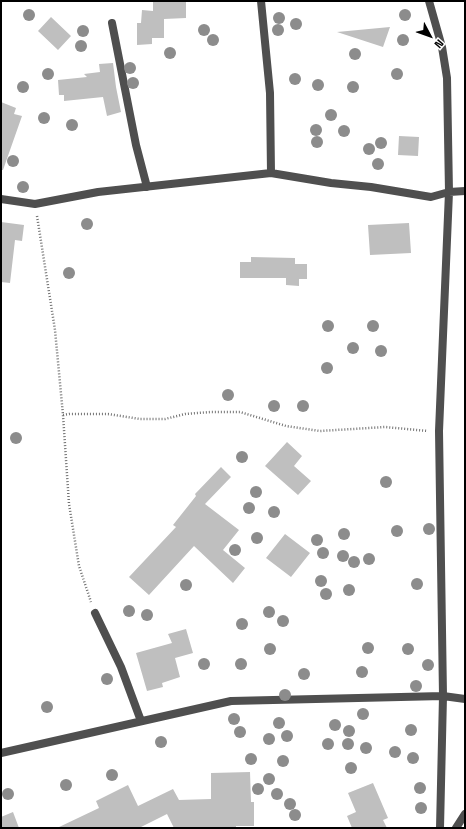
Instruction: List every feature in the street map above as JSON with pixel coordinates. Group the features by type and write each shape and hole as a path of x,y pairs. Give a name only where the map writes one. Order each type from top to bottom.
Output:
{"street":[{"path":"261,1 270,93 271,173"},
{"path":"429,1 442,47 447,78 449,192 439,431 442,696 440,828"},
{"path":"112,23 136,145 147,187"},
{"path":"1,199 35,204 98,192 271,173 431,197 449,192 465,191"},
{"path":"95,613 121,667 141,721"},
{"path":"1,753 231,701 442,696 465,699"},
{"path":"456,828 465,814"}],"path":[{"path":"35,204 55,330 69,504 79,566 95,613"},
{"path":"63,415 108,414 140,419 165,419 185,414 240,412 286,426 320,431 385,427 439,431"}],"building":[{"path":"153,1 186,1 186,18 164,19 164,38 152,38 152,44 137,45 137,23 141,23 142,10 153,11"},
{"path":"51,17 71,36 58,50 38,31"},
{"path":"390,27 383,47 337,32"},
{"path":"113,63 121,112 107,116 103,97 64,101 64,95 59,95 58,80 87,77 84,74 100,72 99,64"},
{"path":"1,102 16,108 14,114 22,116 3,170 1,170"},
{"path":"399,136 419,137 418,156 398,155"},
{"path":"1,222 24,225 22,241 15,240 10,283 1,282"},
{"path":"409,223 411,253 370,255 368,225"},
{"path":"251,257 295,258 295,264 307,264 307,279 299,279 299,286 286,285 286,278 240,278 240,262 251,262"},
{"path":"287,442 302,456 294,466 311,481 298,495 265,466"},
{"path":"221,467 231,477 205,504 239,530 223,550 245,568 233,583 194,546 149,595 129,577 176,527 173,525 196,496 195,494"},
{"path":"285,534 310,553 291,577 266,558"},
{"path":"186,629 193,653 175,658 180,677 162,683 163,687 147,691 136,653 172,643 168,634"},
{"path":"250,772 251,802 254,802 254,826 236,826 236,828 174,828 167,814 139,828 57,828 99,808 96,801 128,785 138,806 173,789 179,800 211,799 211,773"},
{"path":"373,783 388,818 383,820 387,828 352,828 347,816 356,812 348,793"},
{"path":"13,812 19,828 1,828 1,817"}]}
